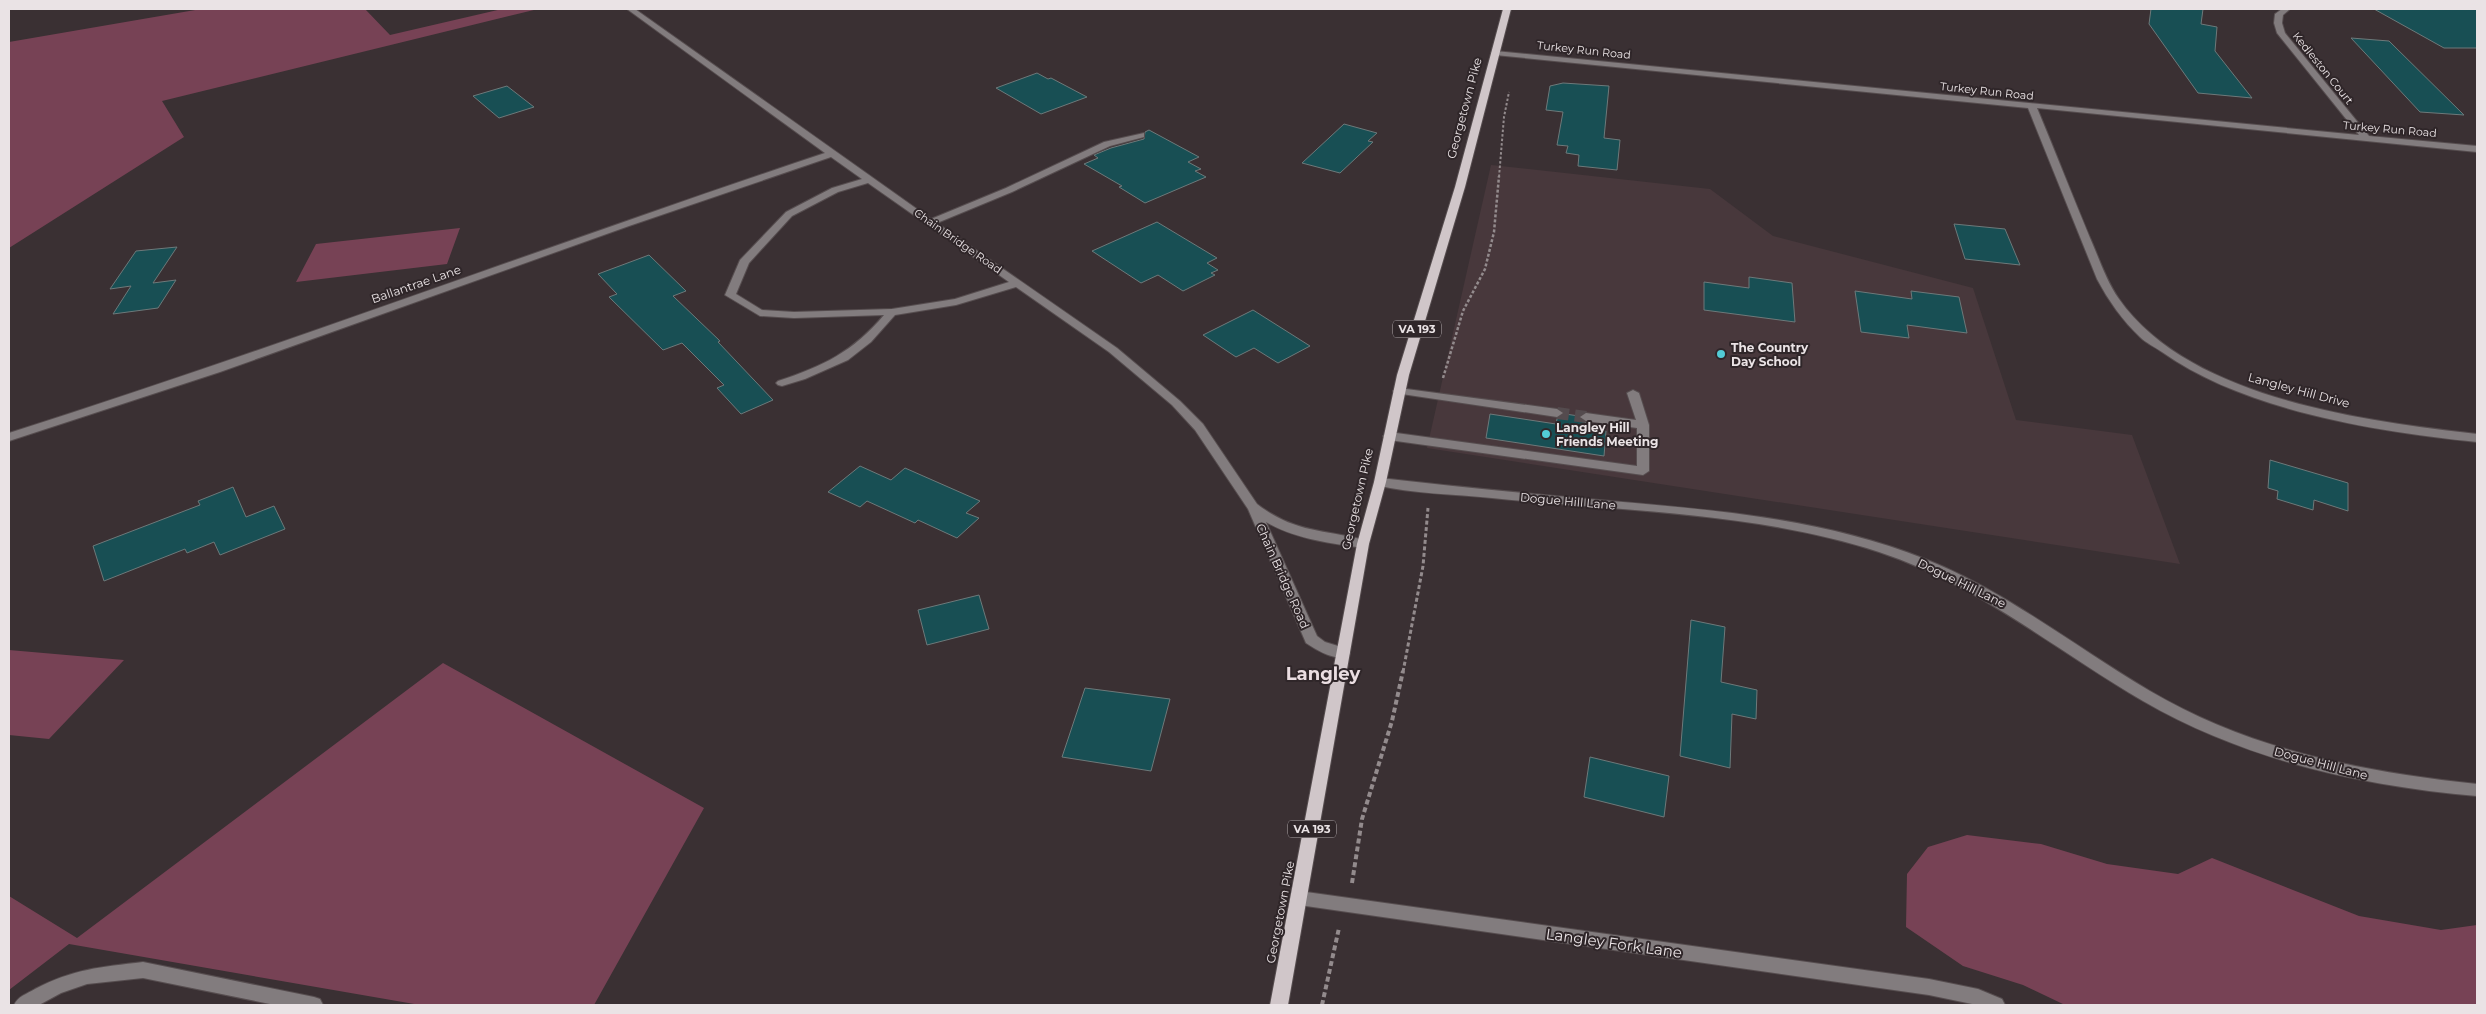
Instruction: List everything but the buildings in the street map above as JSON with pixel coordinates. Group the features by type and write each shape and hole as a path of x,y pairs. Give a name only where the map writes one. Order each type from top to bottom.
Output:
{"main road":[{"name":"Georgetown Pike","path":"1279,1005 1363,544 1380,482 1399,391 1460,187 1507,9"}],"street":[{"name":"Chain Bridge Road","path":"631,9 832,154 932,222 1112,350 1176,403 1198,427 1253,508 1311,639 1320,646 1343,653"},
{"name":"Kedleston Court","path":"2286,9 2279,14 2278,23 2281,33 2330,97 2366,138"},
{"name":"Turkey Run Road","path":"1495,53 2477,149"},
{"name":"Langley Hill Drive","path":"2032,107 2101,277 2124,315 2155,344 2202,372 2244,390 2288,404 2342,416 2477,438"},
{"path":"932,222 1009,190 1107,144 1141,135"},
{"name":"Ballantrae Lane","path":"9,436 167,387 451,285 832,154"},
{"path":"870,180 835,190 789,214 744,262 730,295 760,313 794,315 892,312 956,302 1018,283"},
{"path":"782,383 830,367 854,352 875,333 892,312"},
{"path":"1399,391 1557,412"},
{"path":"1389,436 1643,471 1643,425 1633,393"},
{"path":"1586,417 1643,425"},
{"name":"Dogue Hill Lane","path":"1380,482 1482,494 1685,512 1780,524 1866,544 1918,561 1964,581 2012,608 2145,695 2235,738 2294,758 2362,775 2477,790"},
{"name":"Chain Bridge Road","path":"1253,508 1276,524 1296,532 1363,544"},
{"name":"Langley Fork Lane","path":"1299,898 1929,987 1978,997 1996,1005"},
{"path":"23,1005 56,988 87,976 143,970 314,1005"}],"path":[{"path":"1322,1005 1331,957 1346,905"}],"shaded area":[{"path":"201,9 365,9 390,35 502,9 538,9 162,101 184,137 9,248 9,42"},
{"name":"The Country Day School","path":"1491,165 1710,189 1773,236 1973,288 2016,420 2132,435 2180,564 1427,448"},
{"path":"460,228 447,264 296,282 316,244"},
{"path":"9,650 124,660 49,739 9,735"},
{"path":"443,663 704,808 594,1005 420,1005 69,944 9,990 9,896 77,938"},
{"path":"1967,835 2041,844 2107,864 2178,874 2212,858 2359,916 2441,930 2477,925 2477,1005 2065,1005 2023,985 1963,966 1906,927 1907,874 1928,847"}],"tunnel":[{"path":"1557,413 1586,417"}],"place":[{"name":"The Country Day School","path":"1721,354"},
{"name":"Langley Hill Friends Meeting","path":"1546,434"}],"district":[{"name":"Langley","path":"1323,674"}]}
